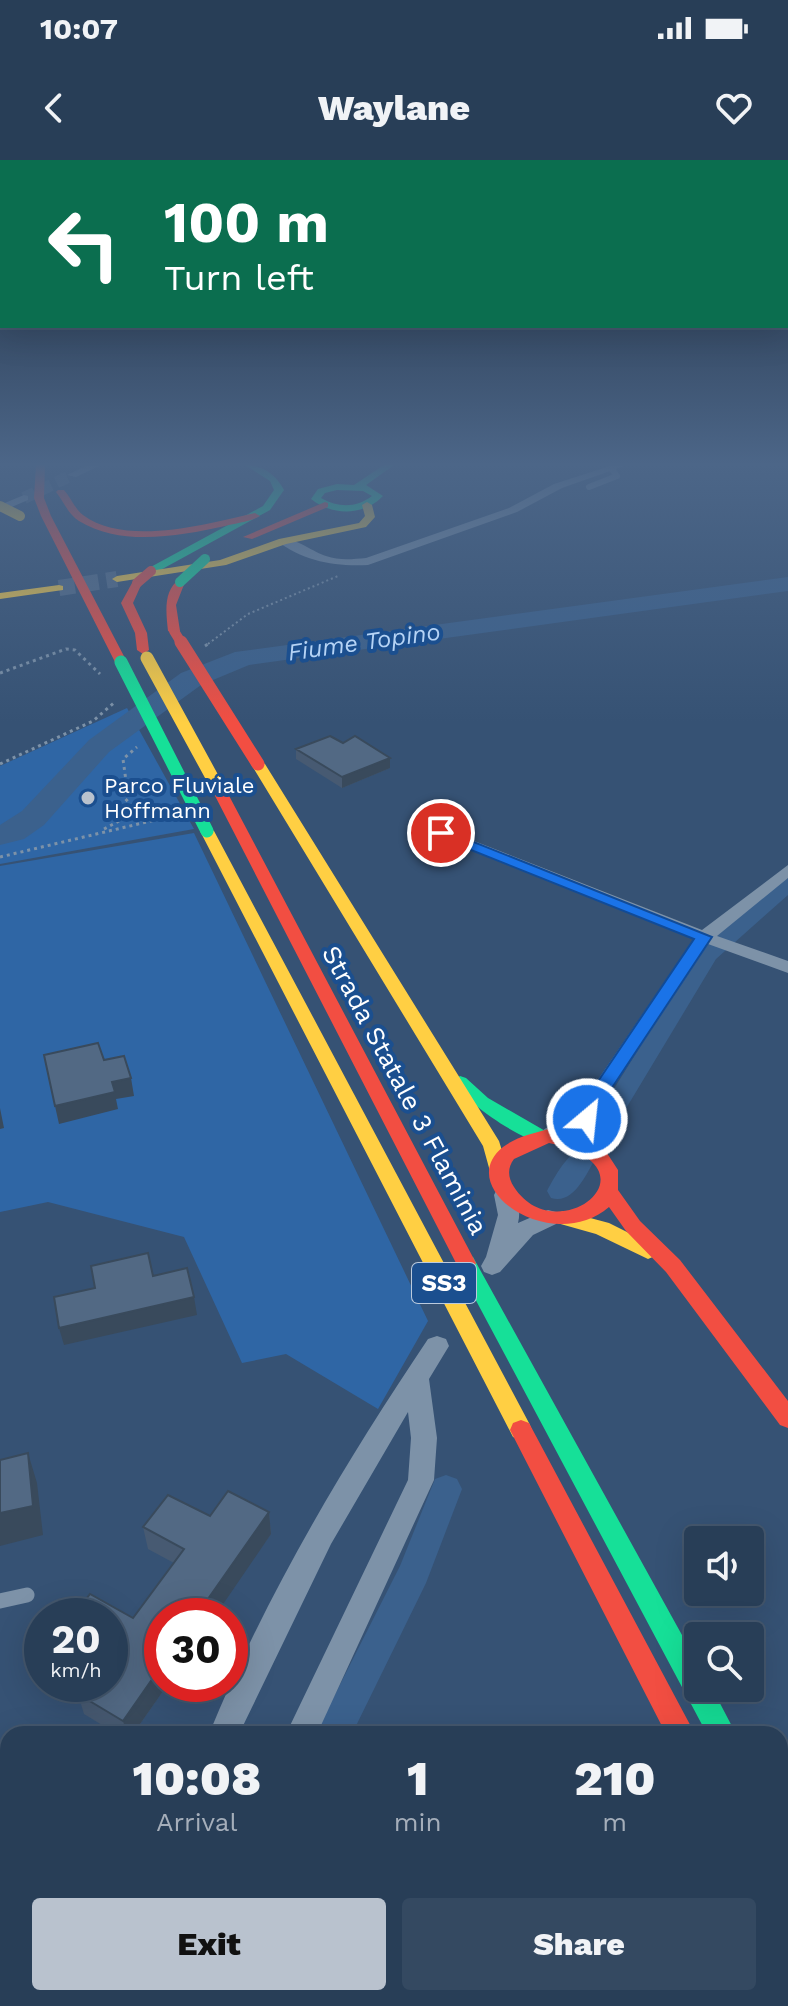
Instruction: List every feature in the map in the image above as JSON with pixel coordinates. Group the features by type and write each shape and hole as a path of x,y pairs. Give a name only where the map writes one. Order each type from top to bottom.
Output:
{"main road":[{"path":"55,551 103,640 119,658"},
{"name":"Strada Statale 3 Flaminia","path":"64,551 207,831 677,1726"},
{"path":"145,654 141,633 127,603 144,577 191,551"},
{"path":"221,551 205,559 180,582 170,605 174,631 492,1146 499,1183 505,1195 516,1205 602,1228 673,1266"},
{"name":"Strada Statale 3 Flaminia","path":"253,551 213,565 108,576 145,654 450,1233 718,1726"},
{"path":"0,596 59,588"},
{"path":"445,1068 482,1102 544,1136 579,1141 592,1148 610,1169 613,1181 610,1193 593,1210 556,1218"},
{"path":"498,1170 502,1158 511,1148 544,1136"},
{"path":"610,1193 633,1226 673,1266 788,1418"}],"street":[{"path":"306,551 323,559 356,563 402,551"},
{"path":"441,833 705,938 788,967"},
{"path":"592,1148 587,1119 591,1105 705,938 788,870"},
{"path":"544,1136 591,1105"},
{"path":"505,1195 509,1215 492,1266 525,1229 556,1218"},
{"path":"228,1726 308,1556 437,1346"},
{"path":"305,1726 421,1480 424,1438 416,1378"}],"lane":[{"path":"0,1601 27,1595"}],"path":[{"path":"202,649 248,614 345,572 356,563"},
{"path":"0,673 20,667"},
{"path":"0,764 93,721 118,700"},
{"path":"98,833 119,821 131,805 121,794 126,781 123,759 141,745"},
{"path":"0,857 155,820"}],"shaded area":[{"name":"Parco Fluviale Hoffmann","path":"127,708 194,829 0,864 0,766"},
{"path":"194,833 428,1321 378,1409 286,1354 242,1363 184,1237 48,1202 0,1212 0,866"}],"building":[{"path":"330,736 343,743 355,736 390,758 342,777 296,749"},
{"path":"98,1043 104,1060 124,1056 131,1078 112,1082 115,1092 55,1106 44,1055"},
{"path":"148,1253 153,1276 187,1268 194,1297 59,1328 54,1297 95,1288 91,1266"},
{"path":"28,1453 33,1506 0,1513 0,1460"},
{"path":"228,1491 269,1512 209,1598 148,1598 184,1549 143,1527 168,1495 210,1516"},
{"path":"144,1603 144,1691 123,1721 91,1702 128,1702 128,1615 133,1618"}],"waterway":[{"name":"Fiume Topino","path":"0,835 13,832 33,818 99,746 191,679 244,658 788,584"},
{"path":"598,1134 708,955 788,884"},
{"path":"560,1191 584,1156"},
{"path":"337,1726 414,1572 446,1489"}],"tunnel":[{"path":"59,588 117,579"}],"traffic: fast":[{"path":"151,571 188,551"},
{"path":"180,582 205,559"},
{"path":"121,662 207,831"},
{"path":"460,1082 482,1102 540,1137"},
{"path":"466,1263 718,1726"}],"traffic: slow":[{"path":"117,579 222,563 255,551"},
{"path":"0,596 59,588"},
{"path":"147,658 219,790"},
{"path":"258,764 492,1146 498,1170"},
{"path":"207,831 521,1430"},
{"path":"564,1218 602,1228 648,1251"}],"traffic: jam":[{"path":"64,551 121,662"},
{"path":"137,583 151,571"},
{"path":"174,631 170,605 180,582"},
{"path":"137,583 127,603 141,633 143,650"},
{"path":"174,631 258,764"},
{"path":"219,790 466,1263"},
{"path":"549,1136 579,1143 598,1155 609,1170 610,1186 603,1201 590,1213 570,1218 533,1213 515,1202 501,1181 499,1170 507,1154 526,1143 549,1136"},
{"path":"610,1193 633,1226 673,1266 788,1418"},
{"path":"521,1430 677,1726"}],"place":[{"name":"Parco Fluviale Hoffmann","path":"88,798"}],"route":[{"path":"441,833 704,937 591,1105 587,1119"}]}
